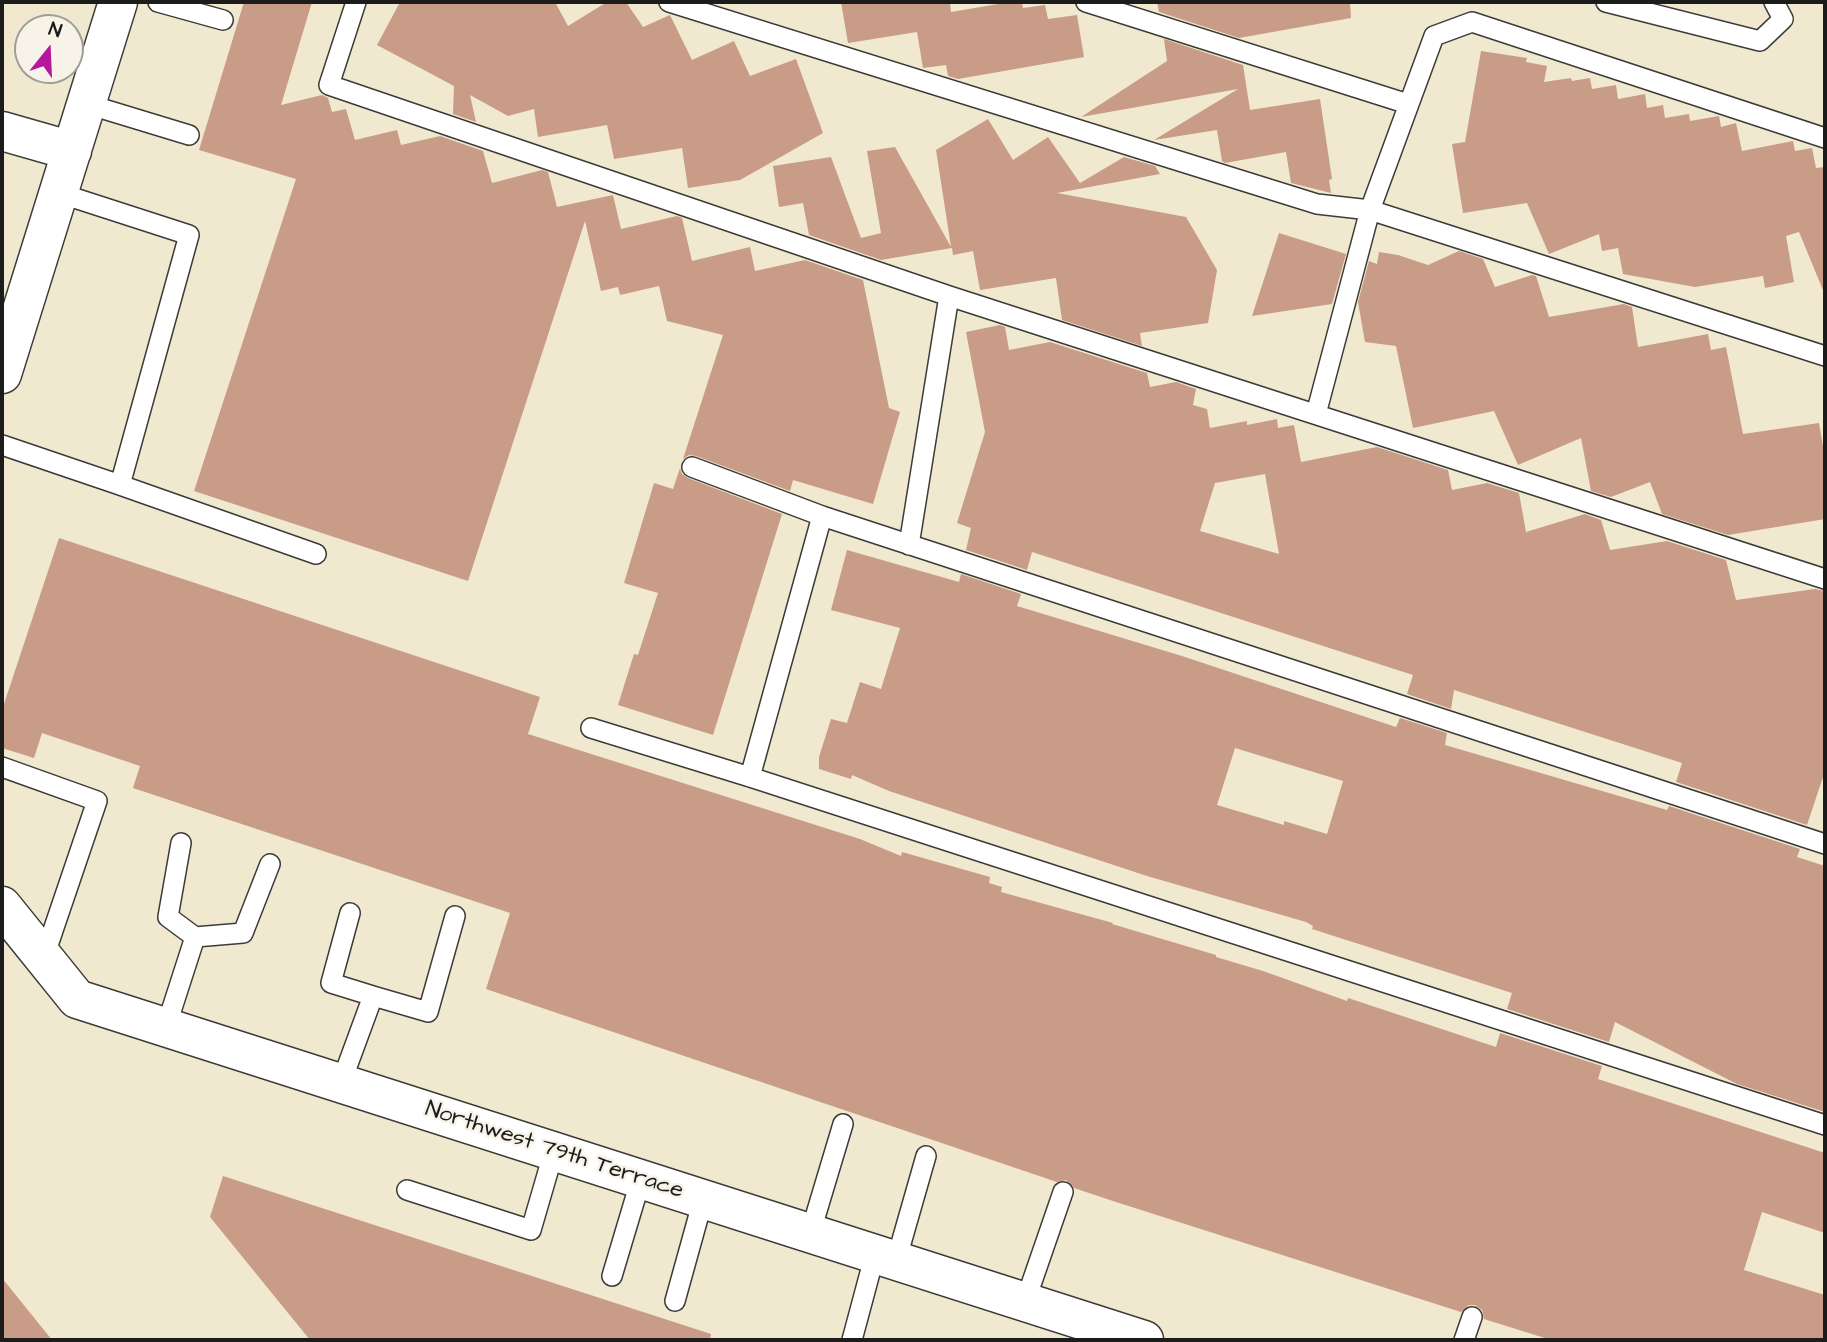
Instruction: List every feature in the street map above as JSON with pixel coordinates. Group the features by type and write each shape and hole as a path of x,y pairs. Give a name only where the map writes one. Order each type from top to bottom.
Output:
{"street":[{"path":"2,374 118,2"},
{"path":"2,131 72,151"},
{"name":"Northwest 79th Terrace","path":"2,906 77,999 1132,1338"}],"lane":[{"path":"159,2 223,20"},
{"path":"356,2 329,85 949,296 1825,579"},
{"path":"669,2 1317,204 1370,210 1825,355"},
{"path":"1086,2 1408,104"},
{"path":"1606,2 1760,41 1783,19 1774,2"},
{"path":"1316,414 1370,210 1434,36 1472,22 1825,138"},
{"path":"87,104 189,135"},
{"path":"59,193 189,235 120,485"},
{"path":"909,545 949,296"},
{"path":"2,445 316,554"},
{"path":"692,467 822,516 909,545 1825,844"},
{"path":"750,777 822,516"},
{"path":"591,728 1825,1125"},
{"path":"2,767 97,801 44,957"},
{"path":"181,843 168,917 195,937 243,933 270,864"},
{"path":"351,913 331,983 428,1012 455,916"},
{"path":"166,1027 195,937"},
{"path":"341,1083 373,996"},
{"path":"810,1234 843,1124"},
{"path":"407,1190 530,1230 554,1151"},
{"path":"852,1340 926,1156"},
{"path":"612,1276 641,1179"},
{"path":"1025,1302 1063,1192"},
{"path":"675,1301 703,1199"},
{"path":"1464,1340 1472,1317"}],"building":[{"path":"244,2 312,2 281,105 322,95 328,98 332,112 346,109 355,140 397,130 401,145 440,136 483,151 492,183 542,170 548,172 557,207 613,195 621,229 677,216 682,218 692,261 750,247 755,271 805,260 863,280 889,408 900,412 873,504 793,480 790,491 696,456 689,455 683,459 723,335 667,321 659,286 620,295 618,287 601,291 585,221 468,581 194,491 296,179 199,150"},
{"path":"400,2 555,2 568,26 607,2 626,2 643,27 670,15 692,60 734,41 750,76 796,59 823,133 740,180 688,188 682,148 614,159 607,125 538,137 534,109 508,116 470,95 476,122 453,114 454,86 377,45"},
{"path":"841,2 950,2 951,12 1010,2 1022,2 1023,8 1045,5 1048,19 1077,15 1084,57 958,79 948,76 946,65 923,68 917,32 848,43"},
{"path":"1157,2 1350,2 1351,18 1239,38 1159,12"},
{"path":"1164,39 1243,65 1250,110 1320,99 1332,179 1329,180 1331,193 1291,183 1286,152 1225,163 1222,161 1217,130 1154,140 1238,89 1081,117 1167,61"},
{"path":"1481,51 1527,58 1526,62 1547,66 1544,82 1590,78 1592,89 1616,85 1618,99 1645,94 1647,108 1663,105 1665,118 1689,114 1690,121 1719,116 1721,127 1736,123 1742,151 1793,141 1795,151 1812,148 1816,168 1825,167 1825,295 1799,232 1786,236 1794,282 1765,288 1763,276 1695,287 1623,274 1618,248 1602,251 1599,234 1549,254 1527,203 1463,213 1452,144 1465,142"},
{"path":"988,119 1013,160 1048,137 1080,183 1124,157 1155,166 1160,174 1057,193 1186,217 1217,270 1208,323 1140,333 1142,346 1062,320 1056,278 980,290 973,251 953,255 952,248 881,260 809,235 803,203 779,207 773,166 831,157 861,238 881,233 867,151 895,147 951,247 936,150"},
{"path":"1279,233 1346,254 1332,304 1252,316"},
{"path":"1459,251 1483,259 1495,287 1536,276 1549,317 1624,304 1632,307 1638,347 1708,334 1711,350 1726,347 1743,434 1819,423 1825,458 1825,519 1728,535 1662,514 1650,482 1611,497 1591,491 1581,438 1518,465 1494,411 1413,428 1396,346 1365,342 1358,302 1369,261 1377,264 1379,252 1428,265"},
{"path":"1000,325 1005,327 1009,350 1050,342 1147,373 1150,387 1176,382 1196,389 1193,405 1207,409 1210,428 1277,419 1278,428 1294,425 1301,462 1377,447 1448,470 1452,490 1487,483 1519,493 1526,532 1585,514 1601,520 1610,550 1667,541 1726,560 1736,600 1815,589 1825,591 1825,771 1807,825 1676,782 1682,763 1454,690 1451,709 1407,694 1413,675 1032,552 1027,570 966,550 971,528 957,523 985,432 966,332","holes":["1265,474 1279,554 1200,531 1215,483"]},
{"path":"680,468 682,474 688,478 782,514 713,735 618,705 658,593 624,583 654,483 673,489"},
{"path":"59,538 540,697 528,734 860,839 901,856 902,852 990,877 989,883 1002,887 1001,892 1216,955 1347,1001 1348,998 1496,1047 1500,1033 1602,1066 1598,1079 1825,1153 1825,1233 1762,1212 1744,1270 1825,1295 1825,1340 1551,1340 1484,1319 1482,1310 1475,1305 1469,1305 1461,1312 1116,1202 1074,1188 1066,1180 1057,1182 486,989 510,913 133,788 140,766 42,733 34,758 2,748 2,710"},
{"path":"847,550 959,582 961,574 1021,594 1017,606 1182,656 1396,727 1400,718 1447,733 1445,745 1667,810 1669,806 1800,849 1797,857 1825,866 1825,1112 1737,1084 1615,1022 1609,1042 1507,1009 1512,993 1312,929 1313,926 1306,922 1147,876 889,791 852,775 851,779 819,769 819,757 831,719 847,723 860,682 881,689 900,628 831,610","holes":["1235,748 1343,781 1327,834 1284,821 1284,825 1217,805"]},
{"path":"223,1176 711,1334 710,1340 310,1340 210,1217"},
{"path":"2,1278 52,1340 2,1340"}]}
